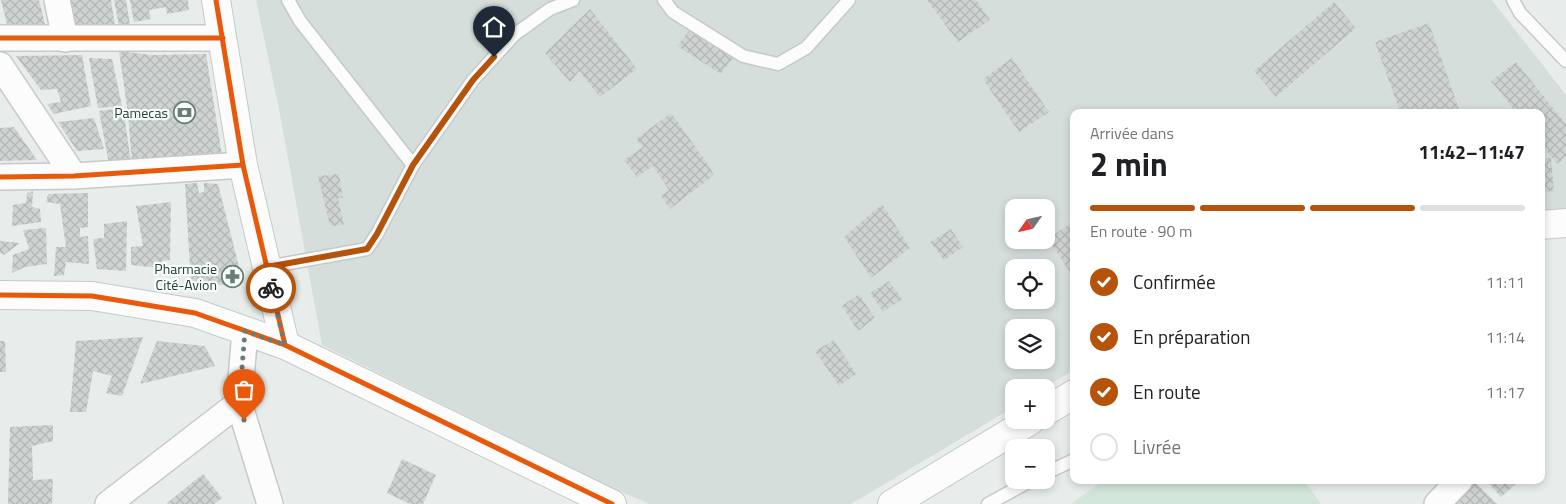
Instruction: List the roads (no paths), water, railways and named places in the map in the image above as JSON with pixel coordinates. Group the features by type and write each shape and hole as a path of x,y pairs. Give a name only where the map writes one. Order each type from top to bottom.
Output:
{"street":[{"path":"57,0 65,39"},
{"path":"216,0 243,165 285,345"},
{"path":"0,38 223,38"},
{"path":"0,65 74,176"},
{"path":"0,177 74,176 243,165"},
{"path":"1545,225 1566,223"},
{"path":"0,295 92,296 195,313 285,345 611,504"},
{"path":"245,331 239,404 270,504"},
{"path":"1055,406 1070,396"},
{"path":"108,504 239,404"},
{"path":"892,504 1016,429"},
{"path":"1437,504 1456,484"}],"lane":[{"path":"288,0 300,21 413,165"},
{"path":"267,267 367,249 377,234 413,165 473,80 514,35 550,9 573,0"},
{"path":"664,0 673,12 743,56 778,64 806,48 849,0"},
{"path":"1513,0 1520,13 1566,61"},
{"path":"1520,13 1522,0"},
{"path":"1055,469 1070,462"},
{"path":"988,504 1016,489"}],"place":[{"name":"Pamecas","path":"184,112"},
{"name":"Pharmacie Cité-Avion","path":"233,276"}]}
